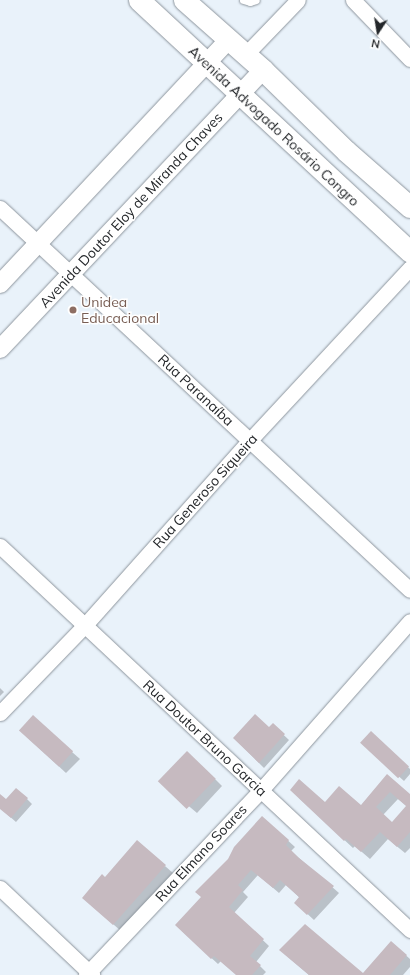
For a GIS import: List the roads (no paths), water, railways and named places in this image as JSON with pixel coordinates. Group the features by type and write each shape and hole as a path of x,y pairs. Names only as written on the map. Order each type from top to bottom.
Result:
{"main road":[{"name":"Avenida Advogado Rosário Congro","path":"139,0 410,252"},
{"path":"184,0 262,70 346,151 410,207"},
{"path":"324,171 346,151"}],"street":[{"path":"245,55 298,0"},
{"path":"353,0 410,59"},
{"path":"0,284 37,242 228,40"},
{"name":"Avenida Doutor Eloy de Miranda Chaves","path":"0,349 72,275 262,70"},
{"name":"Rua Paranaíba","path":"0,208 410,590"},
{"name":"Rua Generoso Siqueira","path":"0,713 85,625 250,440 410,268"},
{"name":"Rua Doutor Bruno Garcia","path":"0,546 410,930"},
{"name":"Rua Elmano Soares","path":"89,974 261,790 410,621"},
{"path":"0,888 89,974"}],"lane":[{"path":"243,0 250,2 256,0"}],"place":[{"name":"Unidea Educacional","path":"73,310"}]}
